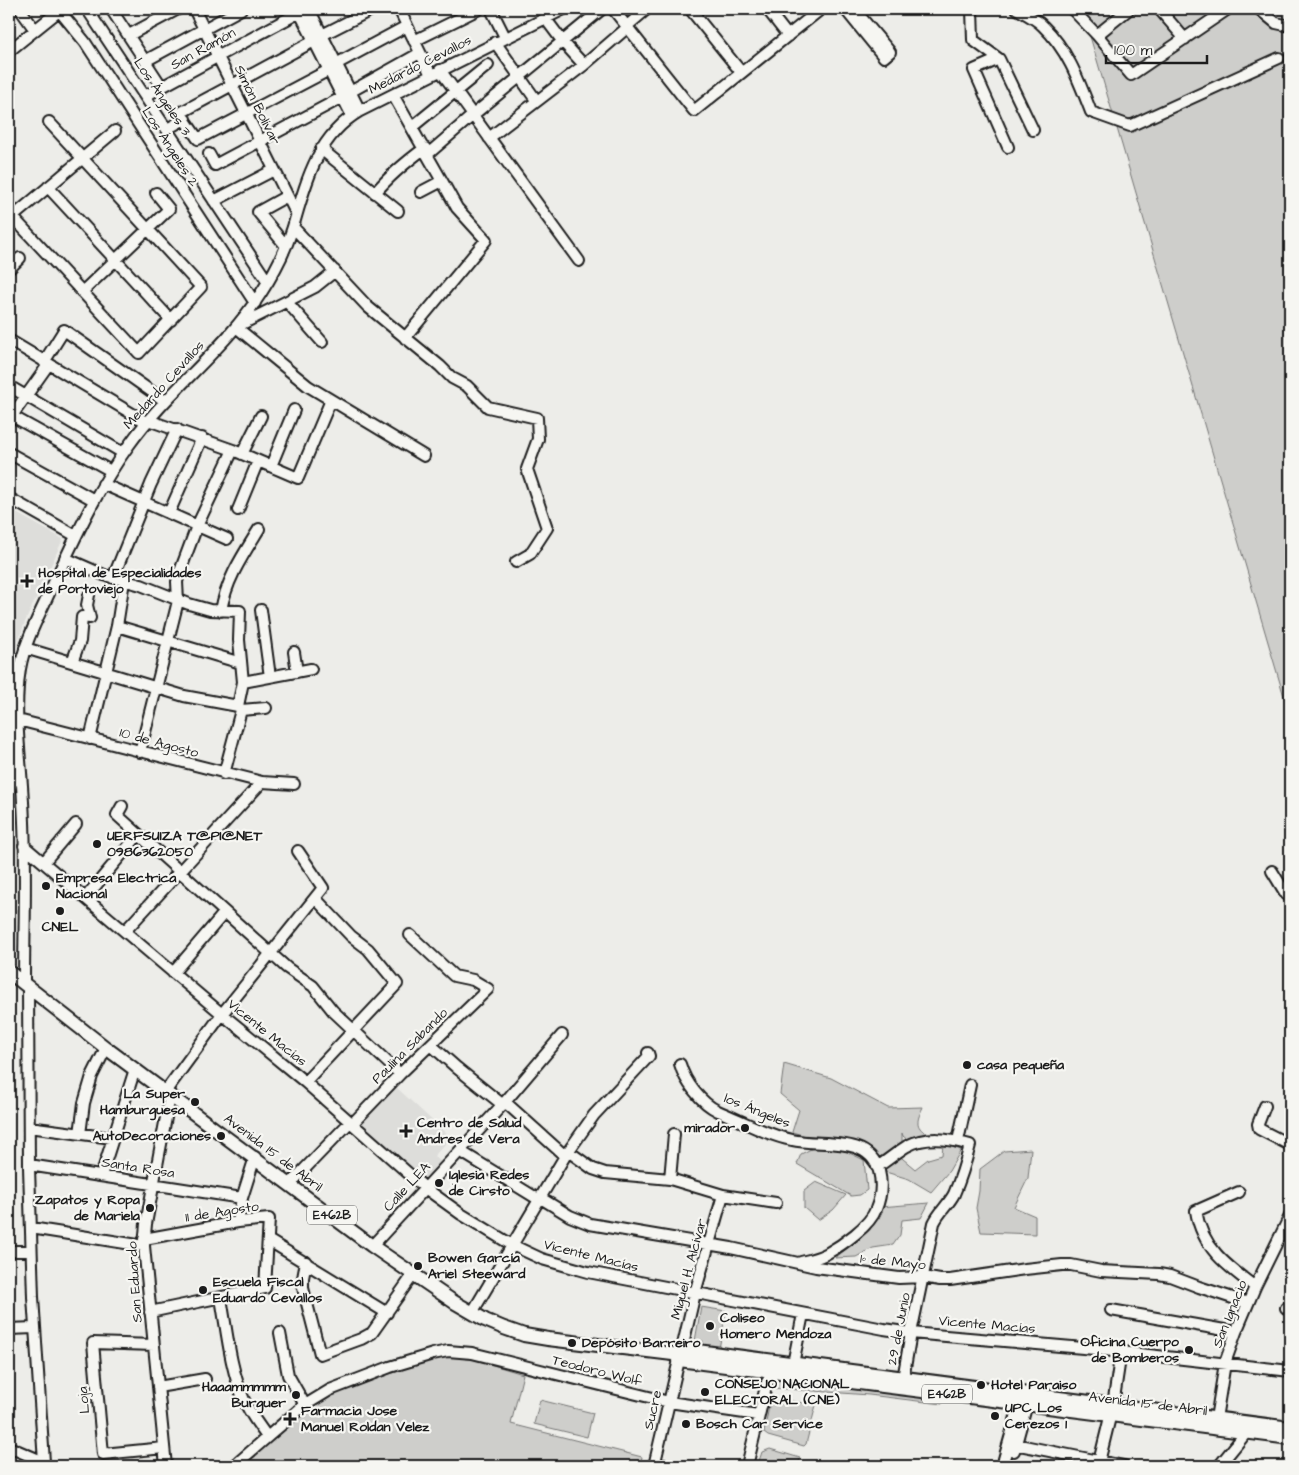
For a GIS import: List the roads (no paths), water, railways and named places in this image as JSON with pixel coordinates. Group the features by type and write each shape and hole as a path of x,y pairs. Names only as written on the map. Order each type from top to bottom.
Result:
{"main road":[{"name":"Avenida 15 de Abril","path":"9,972 106,1048 255,1157 372,1246 413,1275 485,1320 524,1334 681,1355 754,1369 1024,1403 1112,1410"},
{"name":"Avenida 15 de Abril","path":"681,1355 740,1356 1250,1428 1290,1438"},
{"name":"Avenida 15 de Abril","path":"1250,1428 1290,1428"}],"street":[{"path":"20,9 35,30"},
{"name":"Los Ángeles 3","path":"87,9 268,282"},
{"path":"112,9 162,87"},
{"path":"128,35 178,9"},
{"name":"Simón Bolívar","path":"194,9 296,213"},
{"path":"145,61 241,9"},
{"path":"167,129 182,116 232,85 373,9"},
{"path":"414,40 479,9"},
{"path":"491,9 500,40 519,76 536,100"},
{"name":"Medardo Cevallos","path":"45,1464 34,1328 31,1251 23,797 18,722 19,677 25,648 65,558 111,471 147,421 236,327 255,303 268,282 286,246 308,174 321,149 333,132 356,114 393,94 564,9"},
{"path":"375,193 403,164 426,151 602,9"},
{"path":"613,9 694,111 821,9"},
{"path":"489,138 584,65 648,9"},
{"path":"690,9 741,72"},
{"path":"767,9 788,36"},
{"path":"845,9 884,57 890,52 854,9"},
{"path":"972,9 973,40 999,58 1032,130"},
{"path":"1017,9 1042,25 1059,43 1072,65 1091,112 1130,126 1279,58"},
{"path":"1072,9 1097,34 1131,76 1227,9"},
{"path":"1159,9 1185,39"},
{"path":"1259,9 1276,23 1290,26"},
{"path":"10,47 35,30 56,10"},
{"name":"Los Ángeles 2","path":"56,10 85,42 255,303"},
{"path":"302,10 356,114"},
{"name":"San Ramón","path":"145,96 302,10"},
{"path":"402,10 407,26 420,53 473,114 579,261"},
{"path":"1097,34 1126,10"},
{"path":"545,18 584,65"},
{"path":"182,116 198,139 407,26"},
{"path":"209,154 215,165 420,53"},
{"path":"999,58 974,70 1008,147"},
{"path":"412,127 488,65"},
{"path":"393,94 457,208 486,240 405,338"},
{"path":"9,213 139,354 201,287 50,122"},
{"path":"9,220 115,131"},
{"path":"321,149 398,211"},
{"path":"214,201 274,170"},
{"path":"421,192 442,181"},
{"path":"48,187 170,320"},
{"path":"82,292 168,209 156,193"},
{"path":"286,246 258,212 287,196"},
{"path":"293,227 368,307 452,378 467,386 488,407 537,418 538,439 527,469 547,528 530,554 516,562"},
{"path":"9,269 20,258"},
{"path":"335,271 315,287 236,327 308,386 424,456"},
{"path":"287,302 322,342"},
{"path":"111,471 10,418 26,397 64,330 165,401"},
{"path":"9,340 46,364 147,421 202,438 298,478 331,400"},
{"path":"9,386 123,453"},
{"path":"271,466 294,410"},
{"path":"140,752 178,601 177,582 197,526 237,452 261,416"},
{"path":"113,578 144,502 177,429"},
{"path":"169,514 202,438"},
{"path":"9,453 94,500"},
{"path":"238,510 258,461"},
{"path":"103,484 227,539"},
{"path":"9,498 76,536"},
{"path":"221,611 226,587 259,529"},
{"path":"65,558 113,578 156,591 178,601 221,611 240,611 239,640 243,682 224,774"},
{"path":"90,739 107,673 124,581"},
{"path":"72,662 80,641 82,618 90,618 87,605 89,595"},
{"path":"261,610 270,677"},
{"path":"117,626 241,663"},
{"path":"25,648 194,699 239,708 266,708"},
{"path":"294,652 297,672"},
{"path":"243,682 311,669"},
{"path":"18,722 15,768 9,792 17,791 23,797"},
{"name":"10 de Agosto","path":"18,722 224,774 262,782 294,784"},
{"path":"125,931 179,870 262,782"},
{"path":"122,806 117,815 287,968 313,986 352,1031 400,1074"},
{"path":"44,862 76,824"},
{"path":"86,897 138,835"},
{"name":"Vicente Macías","path":"24,846 305,1082 425,1188 461,1214 512,1245 542,1260 619,1279 911,1333 1061,1345 1290,1371"},
{"path":"298,852 323,888 316,898 352,936 368,949 397,984 305,1082"},
{"path":"1272,871 1286,894 1290,897"},
{"name":"San Eduardo","path":"166,1466 144,1243 168,1094 222,1014 316,898"},
{"path":"173,973 225,912"},
{"name":"Paulina Sabando","path":"290,1184 488,989 480,982 454,976 410,935"},
{"name":"Calle LEA","path":"372,1246 504,1103 562,1035"},
{"path":"430,1045 566,1153 593,1169 605,1173 670,1179 723,1195 776,1203"},
{"path":"80,1134 84,1102 92,1076 106,1048"},
{"path":"472,1313 566,1153 594,1114 649,1056 648,1053"},
{"name":"los Ángeles","path":"680,1064 693,1090 710,1107 782,1138 802,1142 835,1143 862,1150 878,1167"},
{"path":"101,1176 134,1069"},
{"path":"798,1263 815,1259 835,1248 872,1217 876,1210 880,1193 881,1184 878,1167 908,1146 920,1141 935,1139 958,1141 970,1085"},
{"path":"1265,1106 1258,1124 1259,1129 1290,1145"},
{"path":"29,1127 112,1138"},
{"path":"670,1179 674,1134"},
{"name":"29 de Junio","path":"904,1379 911,1333 934,1223 954,1194 967,1159 970,1145 958,1141"},
{"name":"1º de Mayo","path":"460,1151 570,1216 590,1224 745,1251 798,1263 899,1278 923,1277 950,1280 1025,1269 1071,1265 1102,1271 1170,1276 1248,1303"},
{"path":"238,1222 242,1198 255,1157"},
{"name":"Santa Rosa","path":"30,1165 242,1198"},
{"path":"1239,1192 1196,1211 1201,1232 1210,1248 1224,1263 1255,1287"},
{"name":"Miguel H. Alcívar","path":"681,1355 695,1293 723,1195"},
{"name":"San Ignacio","path":"1216,1423 1225,1363 1236,1332 1255,1287 1290,1216"},
{"name":"11 de Agosto","path":"31,1228 94,1239 144,1243 238,1222 269,1219 268,1240"},
{"path":"150,1312 265,1288 268,1240 387,1313"},
{"path":"9,1252 31,1251"},
{"path":"306,1262 303,1288 320,1354 367,1336 376,1329 413,1275"},
{"path":"221,1298 230,1350 240,1390 250,1412 267,1437"},
{"path":"1111,1310 1236,1332"},
{"path":"747,1466 763,1392 767,1382 775,1372 793,1364 803,1314"},
{"path":"9,1329 34,1328"},
{"path":"234,1466 305,1405 288,1375 280,1333"},
{"name":"Loja","path":"154,1345 93,1343 103,1454 164,1448"},
{"name":"Teodoro Wolf","path":"305,1405 330,1390 397,1365 433,1354 460,1351 669,1402 758,1415"},
{"path":"1098,1464 1112,1410 1121,1352"},
{"name":"Sucre","path":"655,1464 681,1355"},
{"path":"740,1356 754,1369 760,1380 763,1392"},
{"path":"158,1387 205,1380"},
{"path":"1001,1466 1010,1446 1024,1403"},
{"path":"1219,1466 1250,1428"},
{"path":"9,1446 45,1464"},
{"path":"1010,1446 1098,1464 1124,1466"},
{"path":"1010,1446 1010,1466"},
{"path":"655,1464 670,1466"}],"place":[{"name":"Hospital de Especialidades de Portoviejo","path":"27,581"},
{"name":"UERFSUIZA T@PI@NET 0986362050","path":"97,844"},
{"name":"Empresa Electrica Nacional","path":"46,886"},
{"name":"CNEL","path":"60,911"},
{"name":"casa pequeña","path":"967,1065"},
{"name":"La Super Hamburguesa","path":"195,1102"},
{"name":"mirador","path":"745,1128"},
{"name":"Centro de Salud Andres de Vera","path":"406,1131"},
{"name":"AutoDecoraciones","path":"221,1136"},
{"name":"Iglesia Redes de Cirsto","path":"439,1183"},
{"name":"Zapatos y Ropa de Mariela","path":"150,1208"},
{"name":"Bowen García Ariel Steeward","path":"418,1266"},
{"name":"Escuela Fiscal Eduardo Cevallos","path":"203,1290"},
{"name":"Coliseo Homero Mendoza","path":"710,1326"},
{"name":"Depósito Barreiro","path":"572,1343"},
{"name":"Oficina Cuerpo de Bomberos","path":"1189,1350"},
{"name":"Hotel Paraiso","path":"981,1385"},
{"name":"CONSEJO NACIONAL ELECTORAL (CNE)","path":"705,1392"},
{"name":"Haaammmmm Burguer","path":"296,1395"},
{"name":"UPC Los Cerezos 1","path":"995,1416"},
{"name":"Farmacia Jose Manuel Roldan Velez","path":"290,1419"},
{"name":"Bosch Car Service","path":"686,1424"}]}
